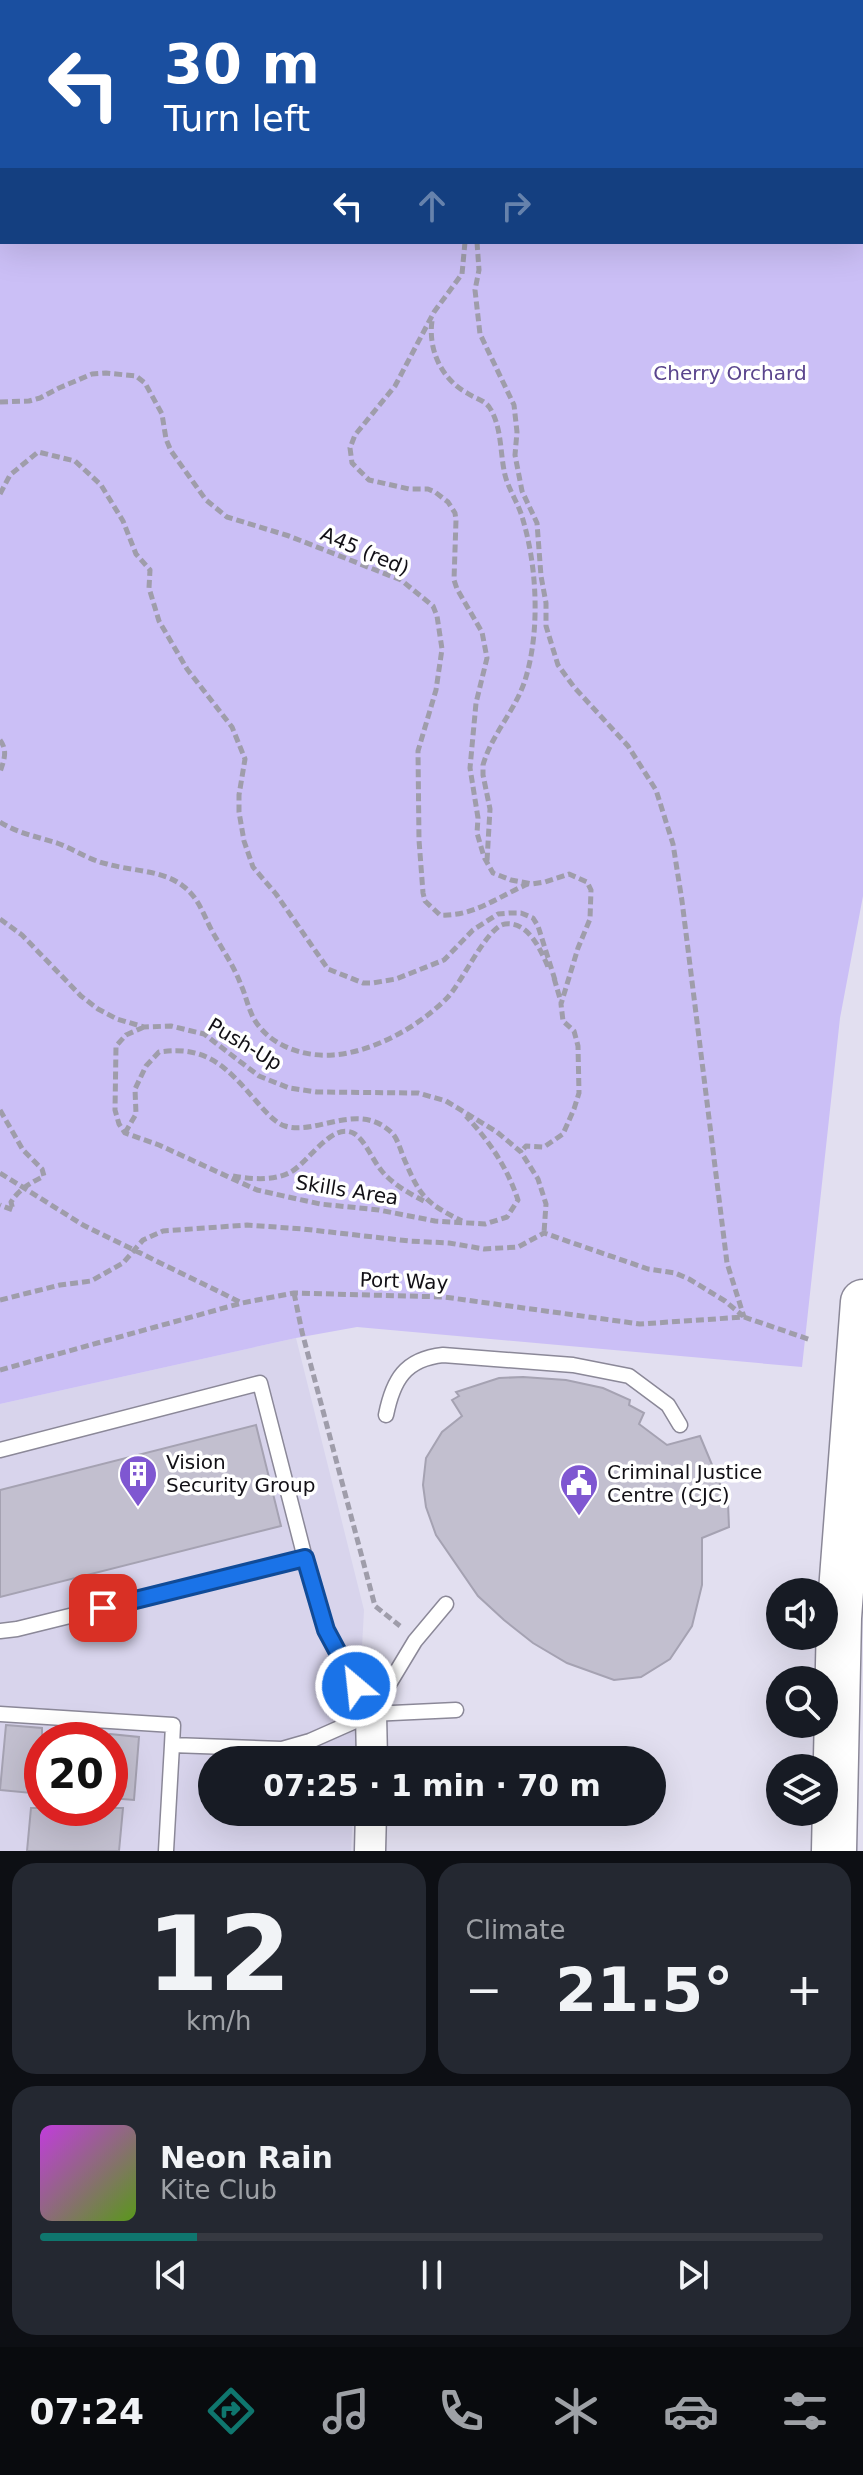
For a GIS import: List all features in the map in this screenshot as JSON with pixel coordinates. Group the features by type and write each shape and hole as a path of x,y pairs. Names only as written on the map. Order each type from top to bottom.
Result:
{"highway":[{"path":"834,1851 839,1618 863,1302"}],"street":[{"path":"371,1714 372,1746"},
{"path":"370,1851 371,1826"}],"lane":[{"path":"386,1415 397,1379 411,1365 426,1357 443,1355 573,1365 629,1376 668,1405 680,1425"},
{"path":"0,1450 260,1383 326,1630 371,1714"},
{"path":"0,1631 305,1558"},
{"path":"371,1714 415,1641 446,1604"},
{"path":"172,1745 282,1749 310,1741 371,1714 456,1710"},
{"path":"0,1714 173,1725 166,1851"}],"path":[{"path":"465,244 462,274 434,312 395,386 355,435 350,448 352,463 369,480 435,492 448,502 455,513 454,580 482,632 487,658 476,703 470,768 478,818 477,833 487,865 498,875 519,883 545,882 569,874 587,882 591,890 590,919 561,1004"},
{"path":"477,244 479,270 475,290 480,334 514,405 517,432 515,455 522,491 537,523 546,626 555,657 574,687 628,746 656,790 673,844 727,1263 744,1317"},
{"path":"434,312 430,332 435,357 454,383 486,402 497,421 505,476 524,522 534,586 536,615 526,678 483,765 490,809 487,865"},
{"name":"A45 (red)","path":"0,402 40,398 92,374 136,376 145,383 162,414 171,451 206,500 227,517 289,536 401,580 433,606 442,649 436,690 417,757 419,861 425,901 440,915 456,914 473,911 530,884"},
{"path":"0,494 10,475 38,452 75,461 101,485 123,521 136,554 150,570 149,588 159,621 187,669 215,703 237,737 245,759 239,812 253,867 276,894 328,969 363,983 396,979 444,960 473,930 498,914 521,913 533,918 555,980 563,1021 574,1031 578,1046 579,1093 563,1134 544,1147 526,1146 521,1152 538,1179 546,1204 544,1233"},
{"path":"0,740 5,749 0,772"},
{"path":"0,822 59,844 91,860 168,878 181,884 204,910 256,1021 272,1038 297,1051 324,1055 349,1052 382,1041 425,1017 448,997 482,945 497,927 504,924 518,926 530,934 555,980"},
{"name":"Push-Up","path":"0,919 22,935 81,996 117,1019 144,1027 171,1026 204,1034 259,1076 289,1088 317,1092 418,1093 446,1101 497,1132 521,1152"},
{"path":"125,1133 115,1110 116,1046 126,1035 144,1027"},
{"name":"Skills Area","path":"429,1203 412,1177 394,1135 376,1122 336,1120 301,1127 284,1126 265,1112 212,1058 193,1050 159,1052 146,1066 135,1089 136,1114 125,1133 159,1145 257,1190 320,1204 379,1210 435,1221 485,1224 507,1217 518,1200 510,1177 498,1153 460,1110"},
{"path":"0,1110 23,1150 42,1169 44,1176 23,1188 11,1202 13,1210 0,1205"},
{"name":"Skills Area","path":"228,1175 263,1179 290,1173 328,1137 346,1132 355,1134 390,1179 412,1195 465,1223"},
{"path":"0,1173 83,1225 242,1303"},
{"path":"0,1300 60,1285 91,1281 123,1263 143,1240 163,1231 247,1225 449,1243 484,1249 518,1247 544,1233 648,1269 689,1279 744,1317"},
{"path":"294,1293 375,1606 410,1632 415,1641"},
{"name":"Port Way","path":"0,1370 242,1303 294,1293 444,1297 640,1324 744,1317 811,1340"}],"shaded area":[{"path":"296,1338 364,1610 357,1746 198,1746 198,1826 352,1826 351,1851 0,1851 0,1404"}],"green space":[{"name":"Cherry Orchard","path":"0,244 863,244 863,896 840,1018 802,1367 357,1327 0,1404"}],"building":[{"name":"Criminal Justice Centre (CJC)","path":"499,1378 566,1380 603,1388 630,1400 629,1405 644,1413 639,1424 667,1445 700,1436 728,1503 729,1527 702,1538 702,1585 692,1626 670,1659 641,1677 614,1680 567,1663 533,1643 478,1596 436,1535 426,1507 423,1485 426,1458 442,1432 462,1416 452,1400 459,1396 456,1392"},
{"name":"Vision Security Group","path":"256,1425 281,1526 0,1597 0,1490"},
{"path":"6,1725 24,1726 24,1792 0,1790"},
{"path":"128,1736 139,1737 134,1800 128,1800"},
{"path":"29,1826 121,1826 119,1851 27,1851"}],"place":[{"name":"Vision Security Group","path":"138,1508"},
{"name":"Criminal Justice Centre (CJC)","path":"579,1517"}],"route":[{"path":"103,1608 305,1558 326,1630 356,1686"}]}
